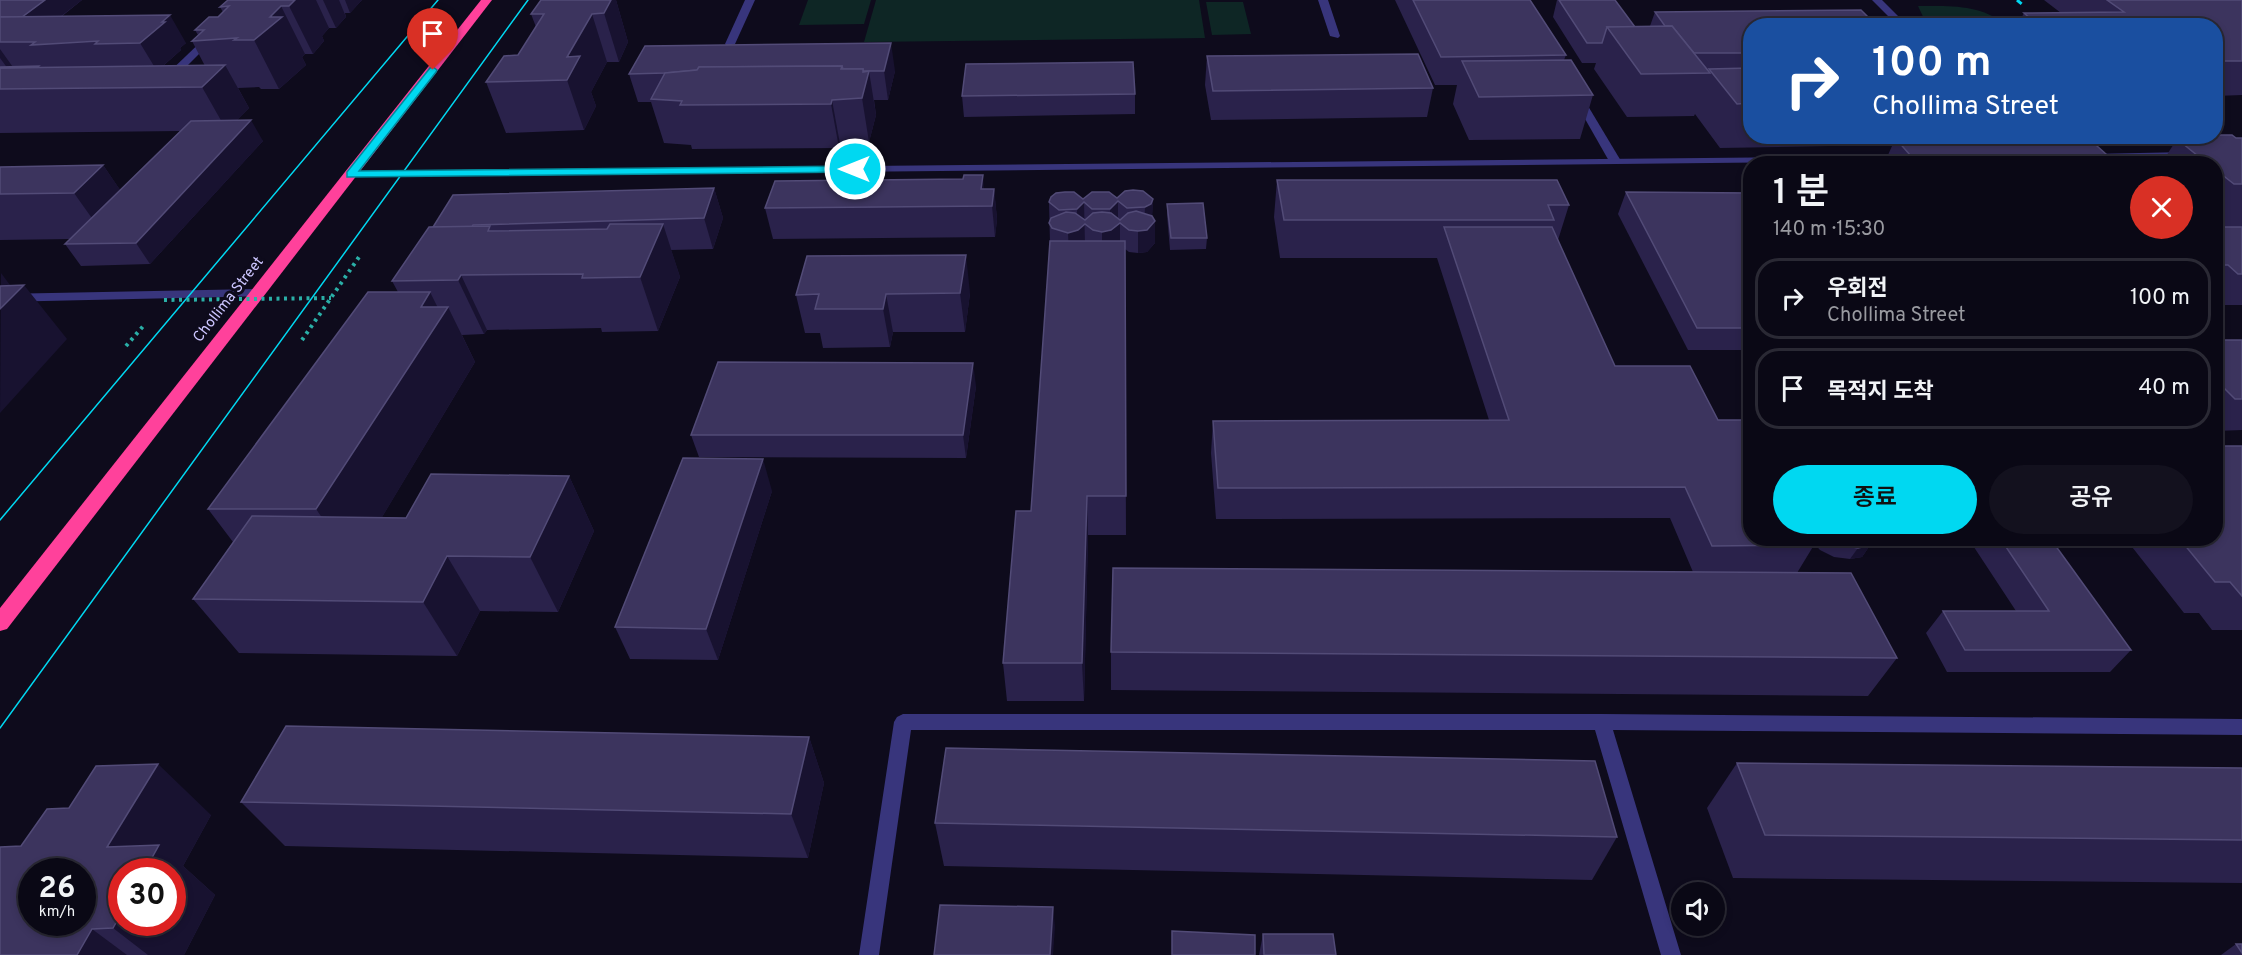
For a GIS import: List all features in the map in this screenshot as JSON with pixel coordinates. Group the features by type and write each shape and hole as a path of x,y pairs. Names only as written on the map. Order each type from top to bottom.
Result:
{"highway":[{"name":"Chollima Street","path":"0,623 487,0"}],"street":[{"path":"730,44 750,0"},
{"path":"1323,0 1335,36"},
{"path":"1877,0 1896,18"},
{"path":"162,84 218,31"},
{"path":"1574,90 1615,161"},
{"path":"2138,156 2196,155"},
{"path":"351,174 1743,160"},
{"path":"0,298 258,293"},
{"path":"869,955 903,722 1602,722 2242,727"},
{"path":"1602,722 1671,955"}],"path":[{"path":"302,340 359,257"},
{"path":"164,300 331,298"}],"green space":[{"path":"808,0 871,0 864,24 799,25"},
{"path":"876,0 1199,0 1205,38 864,42"},
{"path":"1206,2 1243,2 1251,34 1212,35"},
{"path":"1918,6 1953,6 1976,10 1996,18 1924,18"}],"building":[{"path":"0,0 45,0 22,17 0,17"},
{"path":"228,0 295,0 289,6 281,6 270,17 282,17 254,40 234,40 237,38 192,41 204,30 195,30 209,17 218,17 229,6 220,7"},
{"path":"541,0 611,0 604,13 592,14 567,57 580,56 567,80 486,82 504,56 518,55 544,14 531,14"},
{"path":"1413,0 1530,0 1566,55 1441,57"},
{"path":"1559,0 1615,0 1635,27 1607,27 1602,43 1587,43"},
{"path":"2107,0 2242,0 2242,61 2223,61 2223,18 2030,18 2024,13 2124,12"},
{"path":"1861,10 1869,18 1743,18 1743,53 1694,53 1672,26 1665,26 1655,12"},
{"path":"170,15 140,43 95,44 98,41 31,45 35,42 0,42 0,17"},
{"path":"1672,26 1710,73 1641,74 1607,27"},
{"path":"891,43 884,71 843,69 842,66 699,67 697,70 629,74 645,46"},
{"path":"1418,54 1433,88 1213,91 1207,56"},
{"path":"1571,60 1593,95 1479,97 1462,61"},
{"path":"1133,62 1135,94 962,96 966,64"},
{"path":"225,65 202,87 0,89 0,68"},
{"path":"842,66 841,69 869,71 862,98 832,100 831,104 680,105 682,101 651,99 665,73 697,70 699,67"},
{"path":"0,67 38,67 0,68"},
{"path":"1743,68 1743,104 1737,104 1709,69"},
{"path":"251,120 136,243 65,244 191,121"},
{"path":"2223,135 2242,138 2242,184 2234,184 2223,175 2223,156 2198,156 2183,144 2223,144"},
{"path":"1900,144 2095,144 2108,156 1911,156"},
{"path":"103,165 74,193 0,194 0,167"},
{"path":"964,175 983,175 981,189 994,189 992,206 765,208 775,181 963,179"},
{"path":"1277,180 1557,180 1569,205 1548,205 1554,220 1284,220"},
{"path":"714,188 704,218 433,227 453,195"},
{"path":"1125,191 1143,191 1153,199 1151,204 1145,207 1127,208 1118,201 1110,209 1092,209 1084,202 1077,209 1059,210 1049,202 1056,193 1074,192 1083,199 1092,192 1109,192 1117,198"},
{"path":"1626,192 1743,193 1743,328 1697,328"},
{"path":"1203,203 1207,238 1171,238 1167,204"},
{"path":"1136,211 1152,216 1155,221 1147,230 1129,230 1120,223 1111,230 1102,232 1093,230 1085,224 1078,230 1068,233 1052,228 1049,223 1051,218 1066,212 1075,213 1085,220 1093,213 1111,213 1120,220 1128,213"},
{"path":"610,224 663,224 640,277 582,278 583,274 461,275 458,280 392,281 429,227 490,226 488,231 607,229"},
{"path":"1444,227 1552,227 1615,366 1690,366 1718,420 1743,420 1743,546 1712,546 1685,487 1218,488 1213,421 1509,420"},
{"path":"2223,227 2242,227 2242,274 2238,274 2228,265 2223,265"},
{"path":"1050,241 1125,241 1126,496 1087,496 1082,663 1003,663 1016,511 1031,511"},
{"path":"966,255 960,293 886,294 883,309 815,309 819,294 796,295 807,256"},
{"path":"24,285 0,309 0,286"},
{"path":"368,292 430,292 421,307 448,307 316,509 208,509"},
{"path":"2223,340 2242,340 2242,399 2235,399 2223,387"},
{"path":"718,362 973,363 963,435 691,435"},
{"path":"2223,446 2242,446 2242,596 2230,582 2215,582 2186,546 2223,546"},
{"path":"683,458 763,459 706,629 615,627"},
{"path":"431,474 569,476 530,557 447,556 423,602 193,599 252,516 406,518"},
{"path":"2005,546 2056,546 2131,650 1965,650 1943,611 2049,611"},
{"path":"1113,568 1851,573 1897,658 1111,652"},
{"path":"286,726 809,737 791,814 241,802"},
{"path":"946,748 1595,761 1617,837 935,823"},
{"path":"1737,763 2242,768 2242,840 1765,835"},
{"path":"158,764 107,847 159,845 152,858 108,858 108,928 96,929 96,858 18,858 18,936 88,936 77,955 0,955 0,847 21,846 47,809 69,808 96,766"},
{"path":"940,905 1053,907 1050,955 934,955"},
{"path":"1172,931 1255,935 1255,955 1172,955"},
{"path":"1263,934 1333,934 1336,955 1264,955"},
{"path":"2236,944 2242,944 2242,953"}],"tram line":[{"path":"0,520 438,0"},
{"path":"0,728 528,0"}],"railway":[{"path":"2017,0 2023,5"}],"route":[{"path":"433,70 351,174 855,169"}]}
